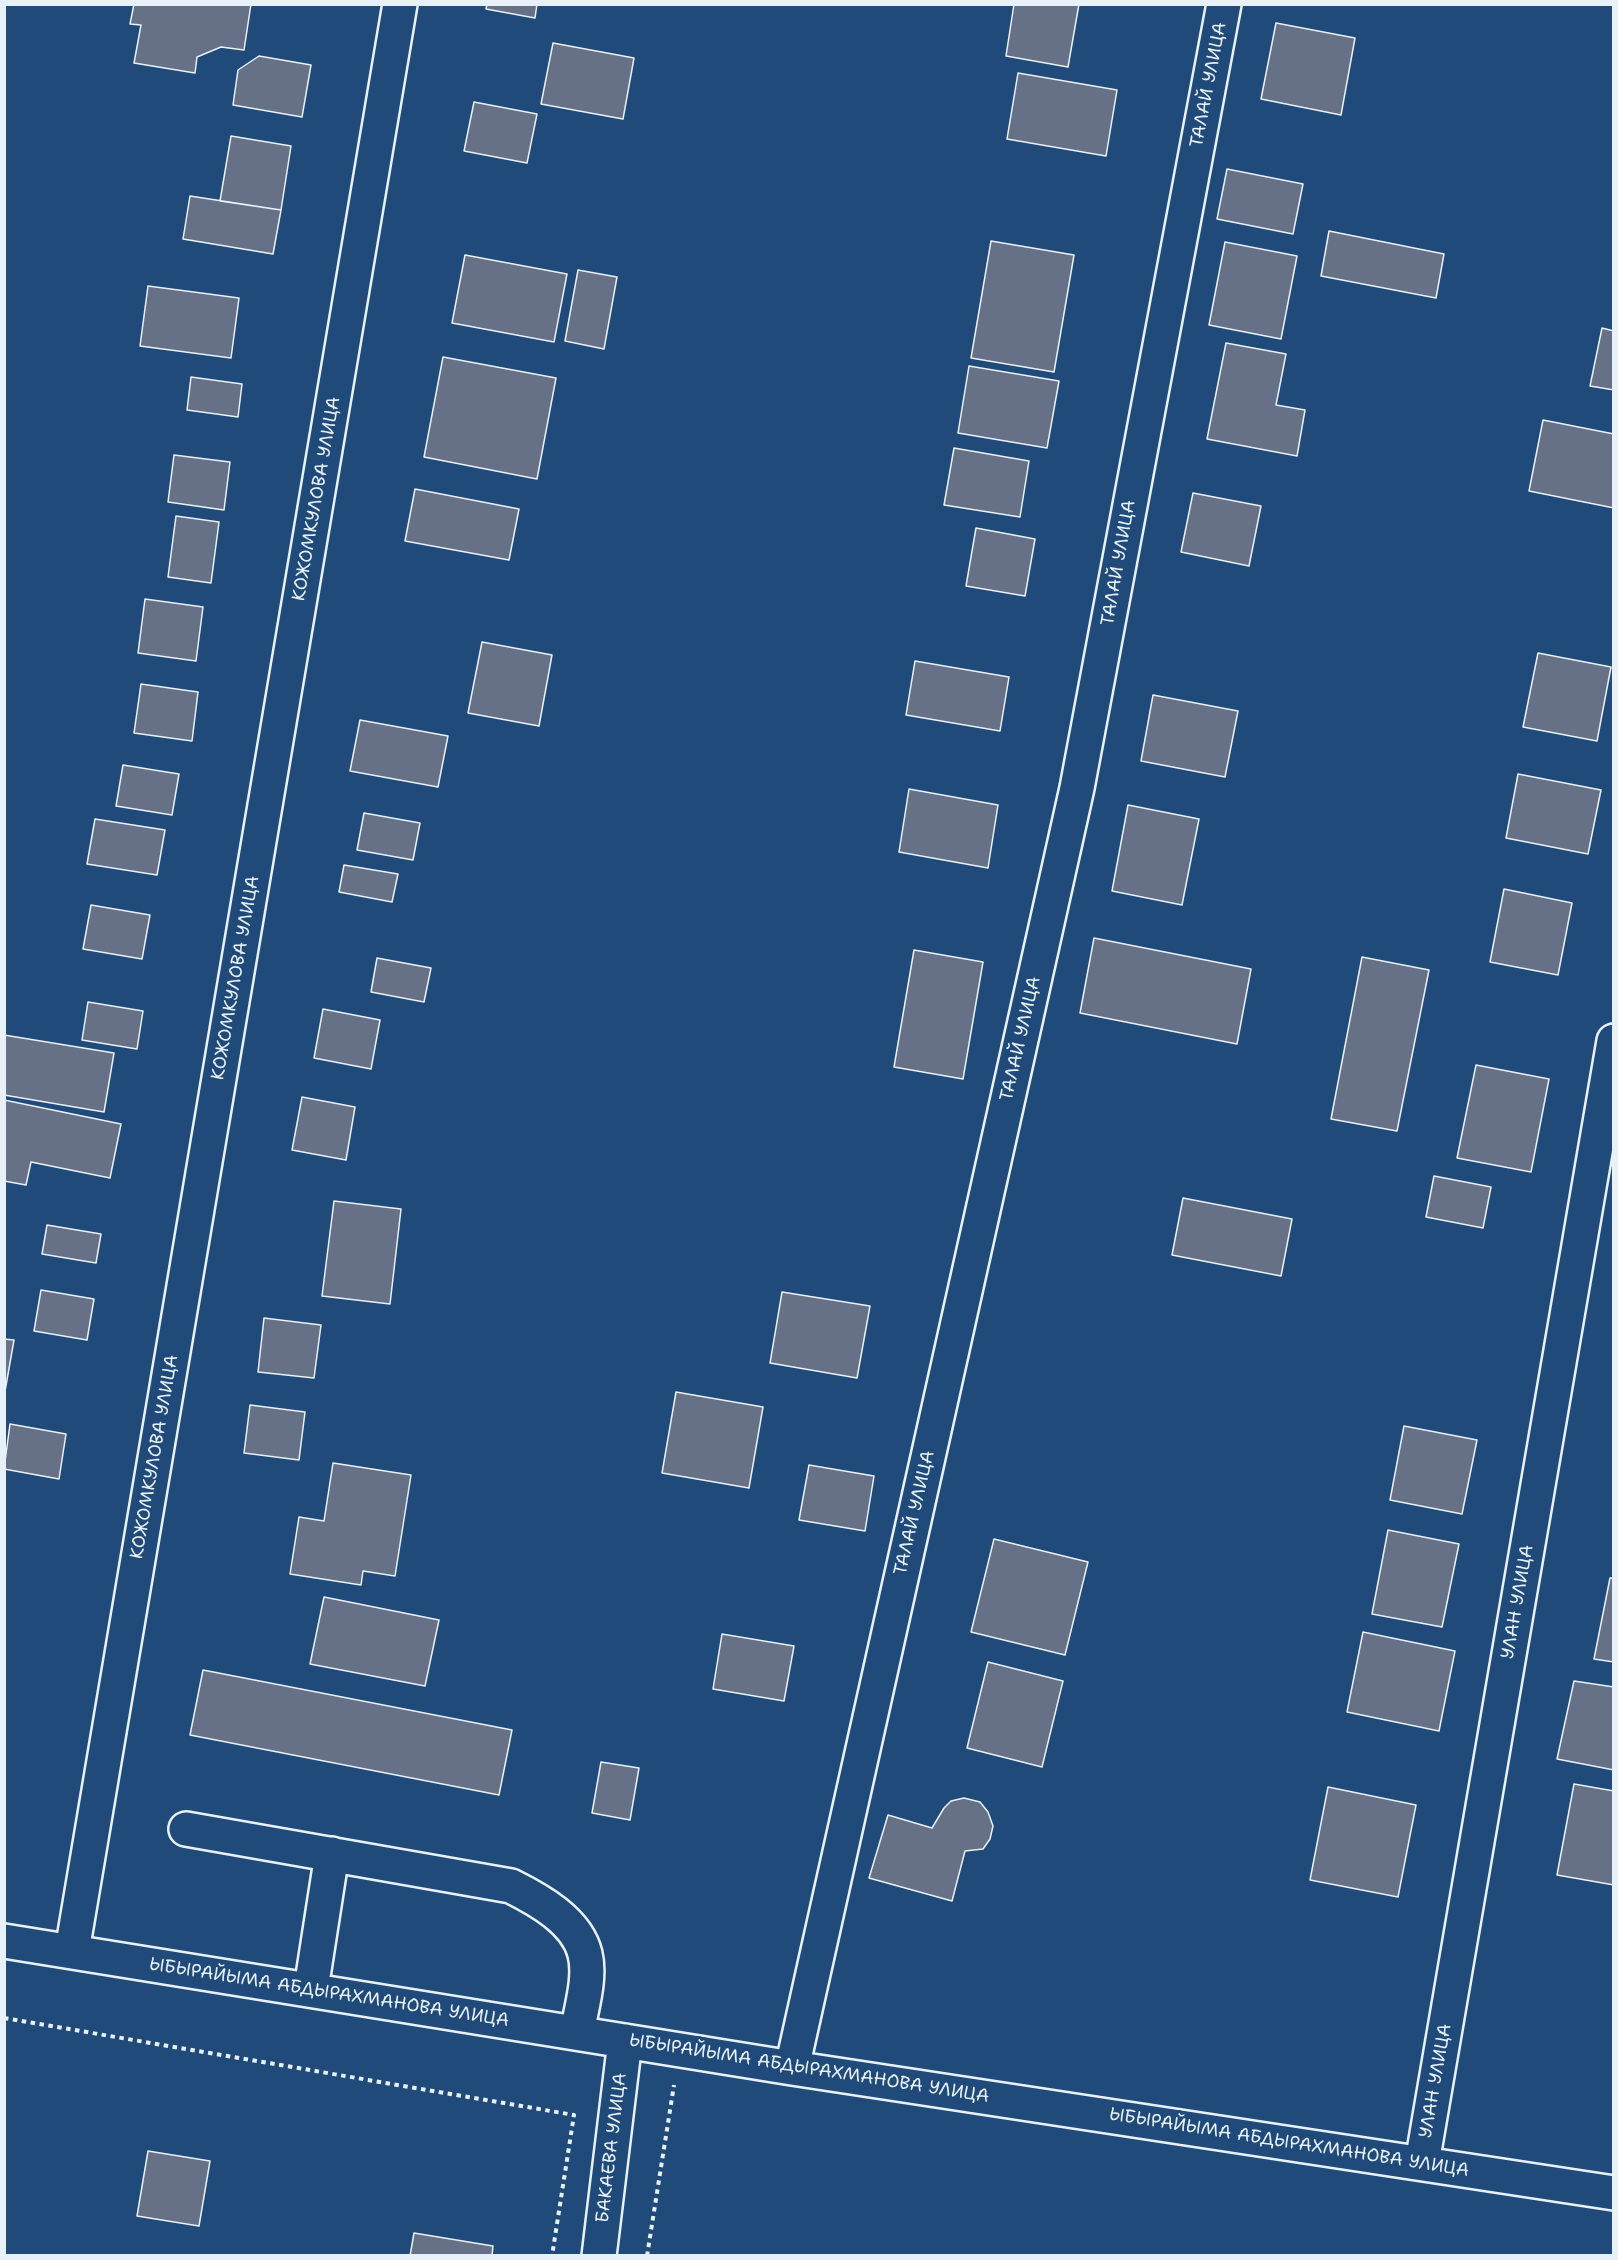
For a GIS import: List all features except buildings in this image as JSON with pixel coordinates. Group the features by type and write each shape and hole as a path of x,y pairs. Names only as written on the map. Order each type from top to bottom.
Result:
{"street":[{"name":"КОЖОМКУЛОВА УЛИЦА","path":"72,1951 400,4"},
{"name":"ТАЛАЙ УЛИЦА","path":"792,2068 1077,788 1224,4"},
{"name":"УЛАН УЛИЦА","path":"1422,2163 1614,1041"},
{"path":"186,1829 511,1886 545,1904 570,1928 585,1953 586,1981 577,2033"},
{"path":"311,1989 332,1854"},
{"name":"ЫБЫРАЙЫМА АБДЫРАХМАНОВА УЛИЦА","path":"4,1941 792,2068 1614,2193"},
{"name":"БАКАЕВА УЛИЦА","path":"599,2256 625,2041"}],"path":[{"path":"4,2018 574,2115 552,2256"},
{"path":"647,2256 674,2085 668,2084"}]}
